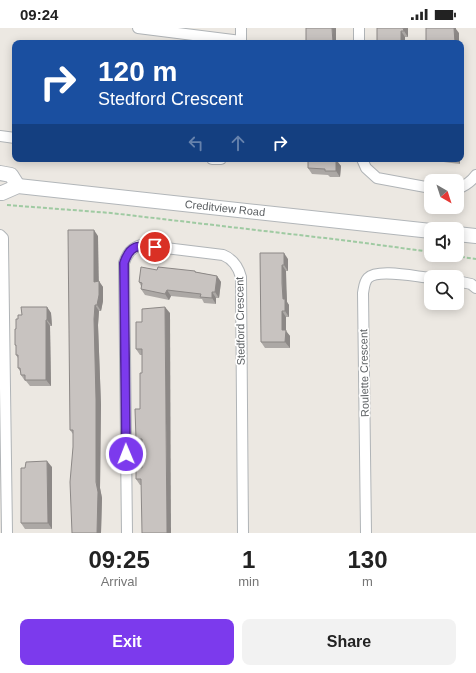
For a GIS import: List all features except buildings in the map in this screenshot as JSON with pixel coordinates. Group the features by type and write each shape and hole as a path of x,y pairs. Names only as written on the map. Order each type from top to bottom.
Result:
{"main road":[{"path":"0,173 10,175 18,186"},
{"name":"Creditview Road","path":"3,199 2,193 18,186 424,230"},
{"path":"464,235 476,236"}],"street":[{"path":"138,28 226,40"},
{"path":"241,28 241,40"},
{"path":"359,28 359,40"},
{"path":"0,136 12,138"},
{"path":"363,162 366,168 377,178 424,187"},
{"path":"464,186 473,180 476,175"},
{"path":"0,235 3,238 4,244 2,336 3,460 7,533"},
{"name":"Stedford Crescent","path":"127,533 124,263 131,250 134,247 141,245 223,255 230,258 239,269 241,277 243,533"},
{"name":"Roulette Crescent","path":"366,533 364,282 374,274 384,273 424,277"},
{"path":"464,282 471,284 476,288"}],"path":[{"path":"3,199 424,251"},
{"path":"464,257 476,259"}],"route":[{"path":"126,454 124,263 126,256 134,247 141,245 155,247"}]}
